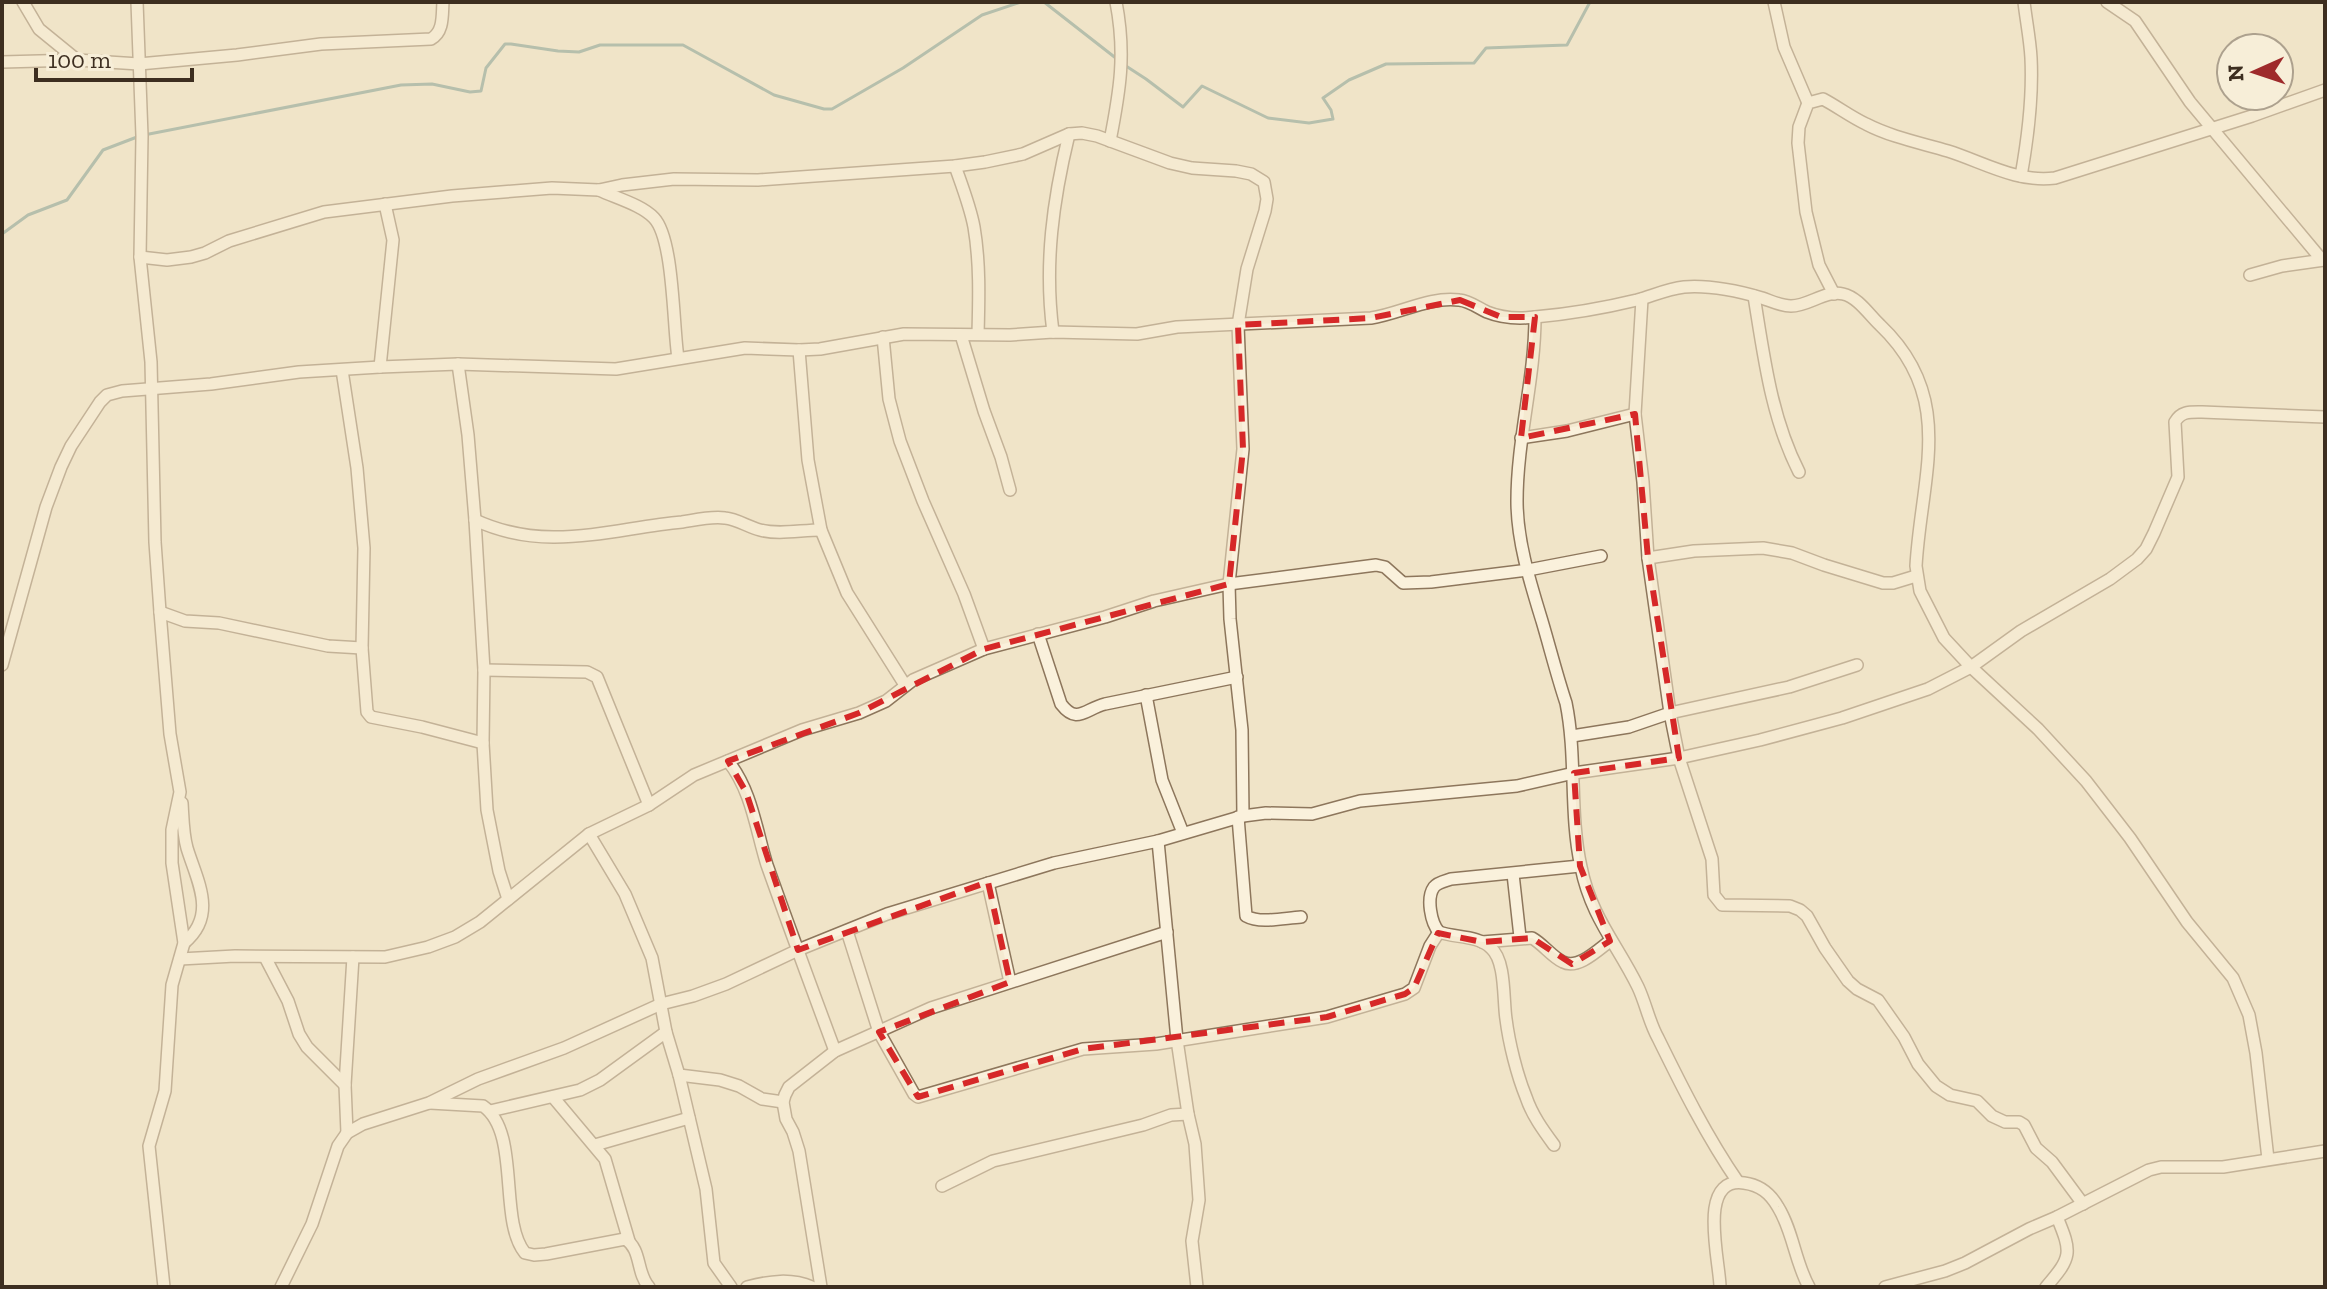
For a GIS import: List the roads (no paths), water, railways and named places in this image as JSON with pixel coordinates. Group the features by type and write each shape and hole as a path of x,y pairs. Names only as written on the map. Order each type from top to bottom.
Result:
{"street":[{"path":"23,2 39,29 77,60"},
{"path":"137,2 142,136 140,257 148,322 160,612 170,734 180,792 172,830 172,863 184,943 172,985 165,1091 149,1146 164,1287"},
{"path":"2,62 77,60 139,64 321,44 431,39 440,29 443,2"},
{"path":"1110,141 1120,98 1122,64 1116,2"},
{"path":"1774,2 1784,47 1808,103 1799,127 1798,143 1806,212 1819,265 1834,294"},
{"path":"2021,176 2028,139 2031,78 2024,2"},
{"path":"2107,2 2135,21 2190,102 2323,260"},
{"path":"1808,103 1823,99 1869,126 2031,180 2055,178 2325,90"},
{"path":"140,257 167,260 191,257 229,241 324,212 537,189 599,190 674,179 758,180 955,166 1023,154 1069,134 1082,133 1170,163 1251,174 1264,182 1267,199 1247,269 1238,325 1243,449 1229,584 1242,730 1241,816 1246,916 1251,919 1301,917"},
{"path":"1053,332 1050,240 1069,134"},
{"path":"955,166 977,248 978,334"},
{"path":"599,190 645,211 654,217 662,229 678,358"},
{"path":"380,367 393,240 385,204"},
{"path":"2250,275 2323,260"},
{"path":"2,665 46,507 71,446 107,395 151,387 380,367 458,364 616,369 745,348 799,350 921,334 1137,334 1177,327 1371,318 1445,300 1470,303 1501,317 1535,317 1602,308 1683,287 1728,290 1787,306 1805,305 1834,294 1845,295 1890,335 1910,363 1924,395 1929,417 1929,468 1917,543 1916,576 1926,605 1944,638 2038,729 2086,781 2130,838 2187,922 2233,978 2249,1015 2268,1159"},
{"path":"1754,296 1777,419 1799,472"},
{"path":"1642,299 1635,414 1648,558 1670,713 1679,758 1712,859 1714,895 1722,905 1790,906 1800,910 1807,916 1848,981 1878,1000 1904,1037 1918,1064 1936,1086 1950,1095 1977,1101 1992,1116 2005,1122 2024,1125 2036,1148 2052,1162 2083,1204"},
{"path":"1535,317 1521,438 1517,505 1520,539 1566,703 1572,736 1580,866 1597,916 1640,991 1657,1037 1713,1144 1738,1182"},
{"path":"961,335 1010,490"},
{"path":"883,337 889,399 900,441 984,649"},
{"path":"799,350 808,460 821,530 847,593 905,685"},
{"path":"458,364 475,520 484,670 483,743 487,810 508,899"},
{"path":"342,370 357,468 364,548 362,648 365,707 371,717 483,743"},
{"path":"281,1287 312,1224 338,1146 347,1133 363,1124 429,1103 478,1079 564,1048 661,1004 726,984 798,950 887,914 1054,863 1158,841 1241,816 1312,814 1360,801 1517,786 1574,773 1679,758 1842,718 1928,689 1971,667 2021,631 2124,570 2146,549 2178,477 2175,422 2179,415 2202,412 2325,417"},
{"path":"1521,438 1593,426 1635,414"},
{"path":"475,520 509,533 546,538 576,538 648,525 724,518 762,531 821,530"},
{"path":"1648,558 1694,551 1763,548 1792,553 1874,581 1893,583 1916,576"},
{"path":"180,959 385,957 428,947 470,929 589,834 649,805 694,775 802,730 859,713 886,701 905,685 984,649 1154,601 1229,584 1376,565 1385,567 1403,583 1431,582 1528,570 1601,556"},
{"path":"160,612 185,621 219,623 328,646 362,648"},
{"path":"1038,634 1061,704 1070,714 1081,715 1096,706 1237,677"},
{"path":"1572,736 1629,727 1670,713 1789,687 1857,665"},
{"path":"484,670 587,672 597,677 649,805"},
{"path":"1146,695 1162,780 1183,833"},
{"path":"728,761 746,792 768,866 835,1051"},
{"path":"182,803 186,847 201,883 202,901 198,930 184,943"},
{"path":"589,834 625,894 643,932 657,978 666,1032 706,1189 714,1263 731,1287"},
{"path":"1158,841 1177,1040 1195,1144 1199,1200 1192,1241 1197,1287"},
{"path":"1554,1145 1536,1121 1525,1097 1506,1020 1497,954 1482,942 1439,932 1432,922 1431,891 1436,884 1466,877 1580,866"},
{"path":"1513,874 1520,937"},
{"path":"988,883 1010,982"},
{"path":"847,931 879,1032 918,1097 1083,1049 1156,1044 1327,1017 1405,994 1414,988 1430,946 1439,932"},
{"path":"821,1287 799,1151 786,1119 783,1102 789,1087 835,1051 924,1010 1167,932"},
{"path":"1482,942 1532,938 1564,963 1572,964 1610,941"},
{"path":"265,957 307,1047 345,1085"},
{"path":"347,1133 345,1085 353,957"},
{"path":"490,1111 580,1090 600,1080 666,1032"},
{"path":"679,1075 720,1080 762,1099 783,1102"},
{"path":"553,1097 605,1159 629,1241 649,1287"},
{"path":"429,1103 483,1106 490,1111 501,1138 509,1174 511,1211 517,1239 525,1253 546,1254 614,1239 629,1241"},
{"path":"942,1186 993,1161 1143,1125 1171,1115 1188,1114"},
{"path":"595,1145 689,1118"},
{"path":"1885,1287 1965,1263 2130,1179 2161,1167 2223,1167 2325,1151"},
{"path":"1720,1287 1714,1210 1721,1193 1738,1182 1755,1185 1767,1192 1778,1208 1809,1287"},
{"path":"2046,1287 2068,1253 2057,1217"},
{"path":"747,1287 783,1281 800,1282 812,1287"}],"waterway":[{"path":"144,135 401,85 432,84 470,92 481,91 486,68 505,44 579,52 600,45 683,45 774,95 832,109 903,68 982,15 1021,2"},
{"path":"1044,2 1117,59"},
{"path":"1126,66 1183,107 1202,86 1268,118 1309,123 1333,119 1323,98 1349,80 1386,64 1474,63 1486,48 1567,45 1590,2"},
{"path":"2,234 28,215 67,200 103,150 137,137"}]}
